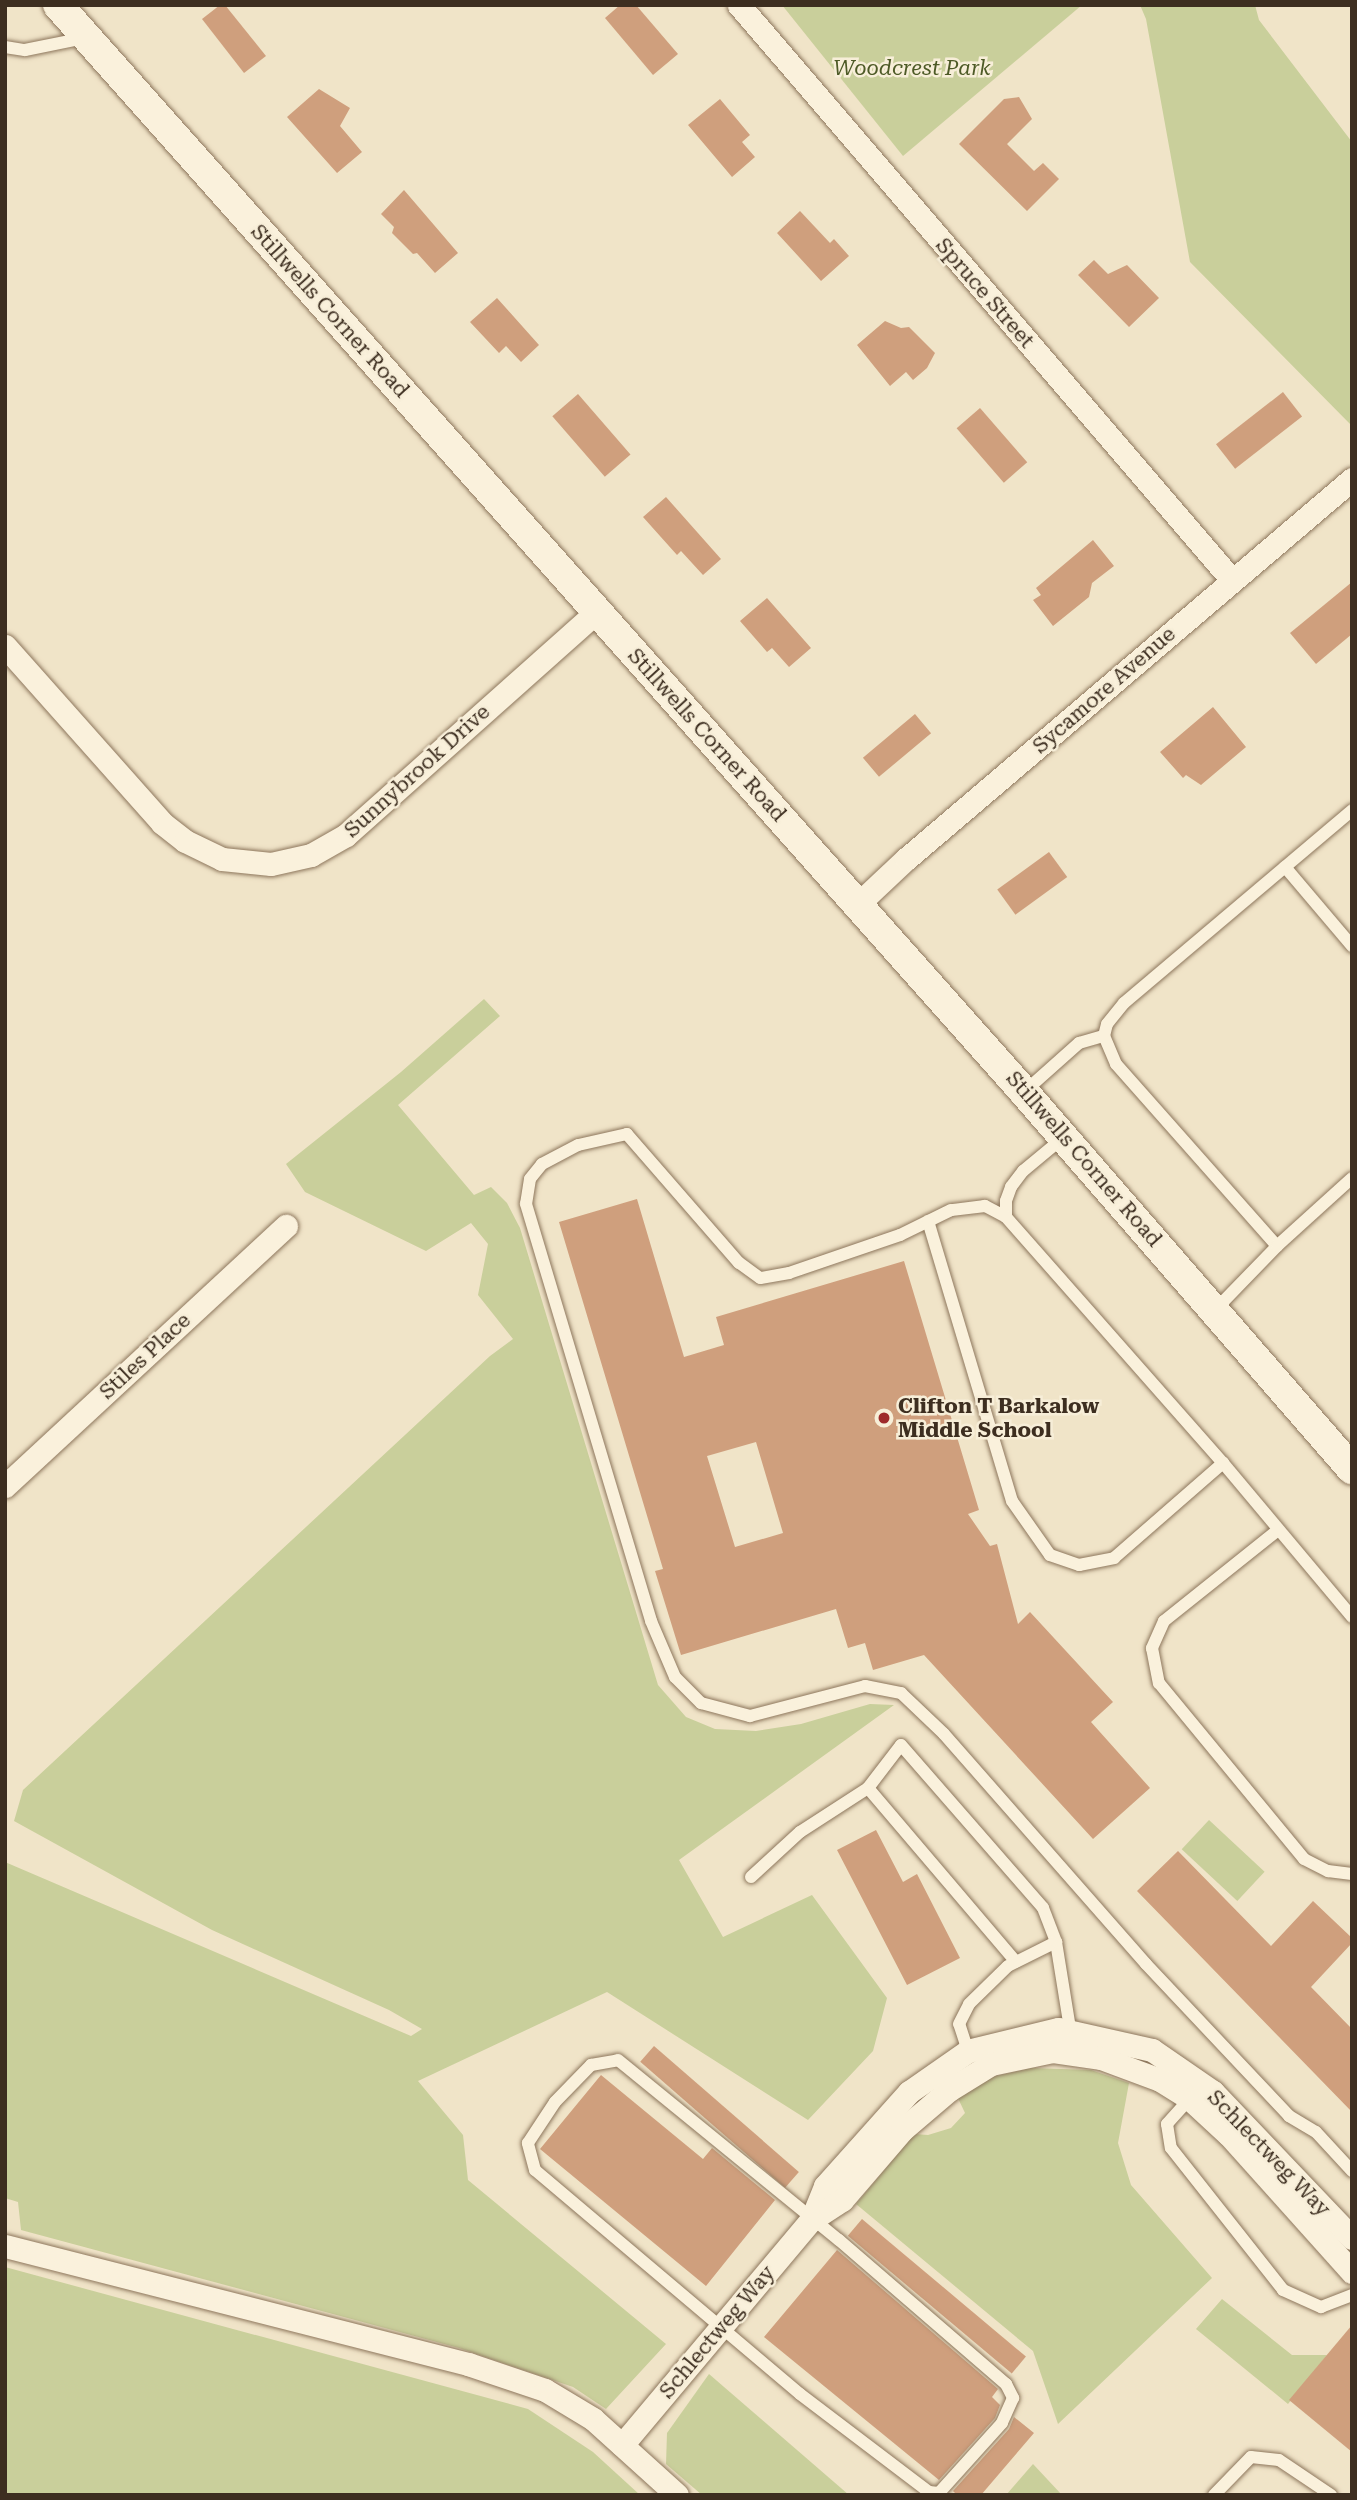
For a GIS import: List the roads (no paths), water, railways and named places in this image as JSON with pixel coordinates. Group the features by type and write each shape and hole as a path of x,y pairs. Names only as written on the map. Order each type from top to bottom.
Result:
{"street":[{"name":"Stillwells Corner Road","path":"58,5 1064,1137 1216,1309 1352,1469"},
{"name":"Spruce Street","path":"738,5 1232,580"},
{"name":"Sycamore Avenue","path":"858,904 1352,479"},
{"name":"Sunnybrook Drive","path":"5,646 163,822 185,841 222,859 271,864 311,855 346,835 597,611"},
{"name":"Stiles Place","path":"5,1486 286,1226"},
{"name":"Schlectweg Way","path":"622,2445 811,2220 825,2186 909,2092 968,2052 1058,2029 1070,2042"},
{"name":"Schlectweg Way","path":"811,2220 842,2200 902,2130 949,2090 991,2064 1053,2051 1070,2042 1152,2050 1196,2092 1229,2134 1352,2272"},
{"name":"Schlectweg Way","path":"1196,2092 1213,2092 1352,2238"},
{"path":"5,2246 468,2364 545,2390 593,2419 677,2495"}],"lane":[{"path":"5,47 25,50 87,38"},
{"path":"1277,1246 1116,1064 1104,1036 1107,1024 1124,1003 1352,810"},
{"path":"1285,867 1352,946"},
{"path":"1024,1092 1079,1043 1104,1036"},
{"path":"1352,1617 1223,1463 1006,1217 985,1206 970,1206 789,1273 760,1278 738,1263 627,1134 578,1145 542,1164 530,1179 526,1204 650,1621 675,1677 701,1703 750,1716 865,1686 901,1693 944,1734 1146,1964 1289,2116 1316,2132 1352,2171"},
{"path":"1006,1217 1006,1201 1011,1187 1023,1171 1064,1137"},
{"path":"1216,1309 1277,1246 1352,1178"},
{"path":"928,1221 1012,1501 1050,1555 1079,1565 1114,1558 1223,1463"},
{"path":"1278,1530 1164,1621 1152,1648 1159,1683 1304,1859 1328,1871 1352,1874"},
{"path":"751,1877 800,1832 868,1787 901,1745 1044,1908 1056,1942 1070,2042"},
{"path":"868,1787 932,1859 1016,1962"},
{"path":"968,2052 960,2024 969,2004 1008,1966 1056,1942"},
{"path":"618,2060 988,2368 1010,2391 1013,2398 1002,2423 950,2485 939,2493 929,2492 800,2393 722,2327 535,2170 528,2143 555,2102 591,2065 618,2060"},
{"path":"1196,2092 1167,2124 1171,2148 1283,2290 1321,2307 1352,2295"},
{"path":"1214,2495 1251,2457 1279,2460 1331,2495"}],"place":[{"name":"Clifton T Barkalow Middle School","path":"884,1418"}],"park label":[{"name":"Woodcrest Park","path":"912,68"}]}
